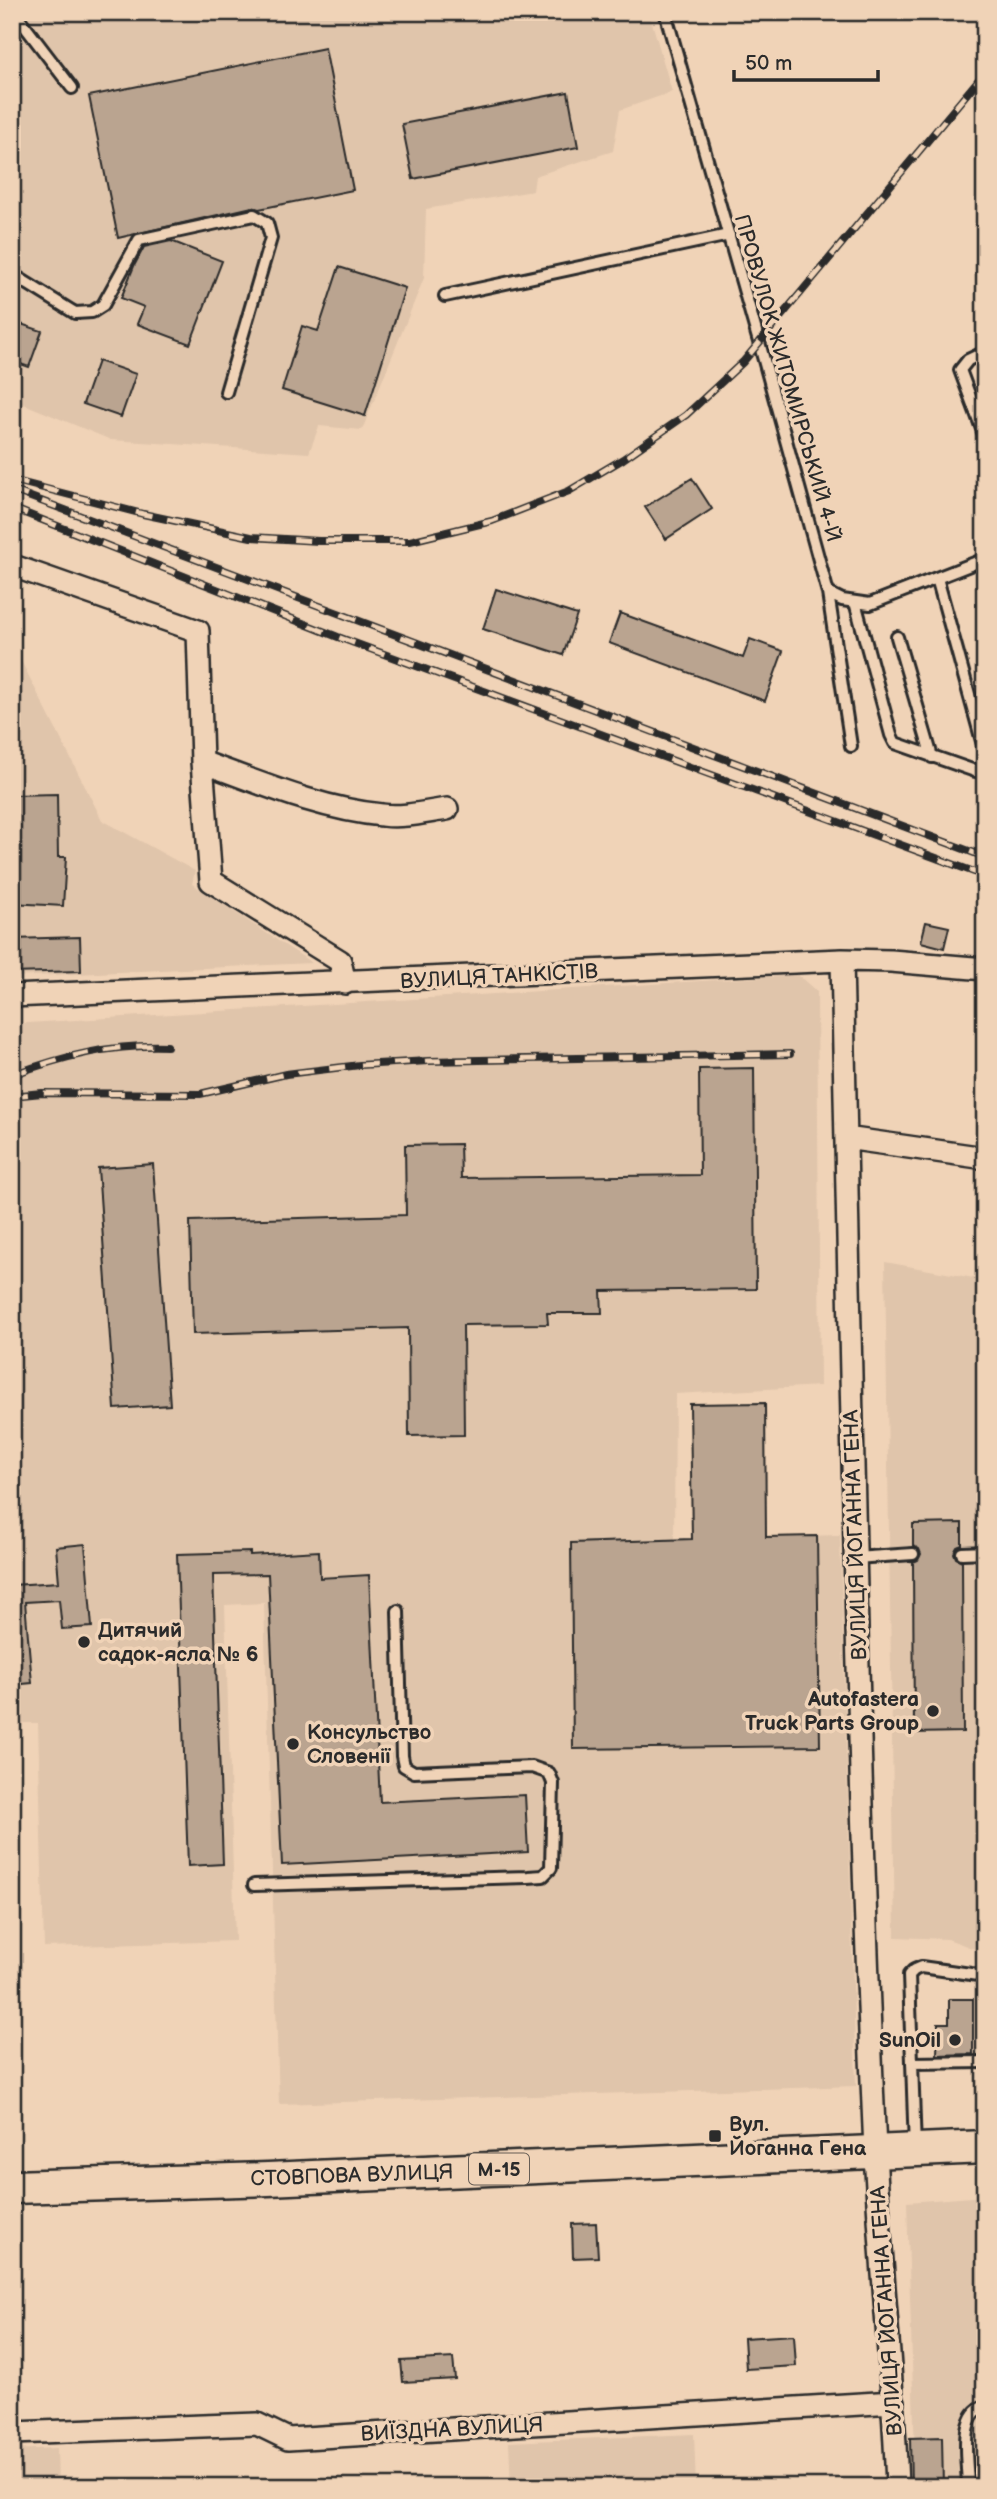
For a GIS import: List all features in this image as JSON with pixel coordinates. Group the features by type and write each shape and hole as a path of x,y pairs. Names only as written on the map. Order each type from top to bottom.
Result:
{"main road":[{"name":"СТОВПОВА ВУЛИЦЯ","path":"12,2187 268,2179 985,2147"}],"street":[{"path":"16,567 198,631 202,762 211,881 340,961 345,983"},
{"path":"202,762 297,795 384,816 447,809"},
{"name":"ВУЛИЦЯ ТАНКІСТІВ","path":"12,996 842,960 985,969"},
{"name":"ВУЛИЦЯ ЙОГАННА ГЕНА","path":"842,960 855,1558 875,2153 894,2402 897,2487"},
{"path":"846,1138 985,1158"},
{"name":"ВИЇЗДНА ВУЛИЦЯ","path":"12,2433 257,2424 288,2439 894,2402"}],"lane":[{"path":"14,12 72,88"},
{"name":"ПРОВУЛОК ЖИТОМИРСЬКИЙ 4-Й","path":"665,12 828,593 851,746"},
{"path":"12,274 75,313 92,312 103,305 139,240 254,215 267,223 271,238 226,392"},
{"path":"445,296 729,235"},
{"path":"985,352 968,360 960,369 985,437"},
{"path":"828,593 842,600 870,604 985,559"},
{"path":"937,578 985,752"},
{"path":"855,602 891,735 902,747 932,757 975,771 985,766"},
{"path":"897,637 932,757"},
{"path":"962,1553 985,1552"},
{"path":"855,1558 914,1554"},
{"path":"254,1885 528,1877 542,1876 551,1868 552,1783 549,1773 532,1767 414,1772 404,1766 398,1611"},
{"path":"915,2151 909,1975 921,1967 985,1976"},
{"path":"912,2063 985,2062"},
{"path":"968,2487 966,2423 972,2412 985,2406"}],"shaded area":[{"path":"12,12 507,12 510,20 540,12 649,12 672,92 620,110 613,151 535,176 533,191 426,209 424,278 362,430 319,426 309,453 111,440 12,399"},
{"path":"12,643 102,820 195,871 192,884 312,963 12,977"},
{"path":"798,975 817,992 820,1386 675,1394 674,1540 840,1535 856,2086 279,2104 264,1603 225,1605 235,1941 44,1947 38,1723 12,1723 12,1024"},
{"path":"885,1262 985,1280 985,1953 948,1939 895,1937"},
{"path":"985,2196 985,2487 916,2487 907,2202"},
{"path":"694,2434 696,2487 511,2487 509,2442"},
{"path":"57,2448 58,2487 12,2487 12,2450"}],"building":[{"path":"325,48 353,190 259,209 252,207 118,238 89,96"},
{"path":"568,92 578,147 413,179 402,124"},
{"path":"171,241 222,261 190,344 137,324 144,307 121,298 144,247"},
{"path":"339,267 405,288 365,416 282,390 302,326 318,331"},
{"path":"12,321 42,331 29,367 12,361"},
{"path":"98,361 136,374 121,417 83,404"},
{"path":"692,478 712,509 666,539 645,507"},
{"path":"496,589 577,615 563,655 483,629"},
{"path":"620,613 743,658 750,639 783,651 765,701 609,643"},
{"path":"57,794 58,857 66,857 63,906 12,903 12,795"},
{"path":"926,922 949,927 944,948 921,942"},
{"path":"80,937 81,971 12,973 12,939"},
{"path":"754,1068 756,1289 601,1291 602,1313 547,1313 548,1324 463,1325 464,1435 409,1436 408,1328 193,1334 190,1221 406,1215 405,1145 460,1144 461,1178 700,1175 699,1069"},
{"path":"153,1164 170,1405 115,1409 98,1168"},
{"path":"765,1403 766,1537 817,1536 820,1746 573,1749 571,1543 692,1539 690,1404"},
{"path":"962,1523 962,1545 957,1547 954,1553 956,1558 962,1561 963,1732 914,1733 913,1562 918,1560 921,1554 919,1549 913,1546 913,1524"},
{"path":"85,1544 92,1627 62,1629 59,1600 25,1602 32,1683 12,1685 12,1585 59,1582 56,1547"},
{"path":"319,1551 320,1578 369,1575 380,1802 525,1795 528,1852 282,1865 268,1574 213,1575 223,1864 188,1866 177,1554 250,1552 250,1555"},
{"name":"SunOil","path":"949,1999 973,1999 973,2054 937,2055 938,2023 949,2023"},
{"path":"596,2223 598,2257 573,2258 572,2224"},
{"path":"794,2335 796,2366 746,2369 744,2338"},
{"path":"453,2358 455,2379 403,2382 401,2361"},
{"path":"942,2437 943,2487 911,2487 910,2438"}],"railway":[{"path":"12,480 143,514 251,537 319,541 410,541 492,521 569,491 623,459 686,415 743,362 985,72"},
{"path":"12,490 985,857"},
{"path":"12,508 338,637 985,876"},
{"path":"12,1075 50,1062 108,1049 167,1046"},
{"path":"12,1096 42,1093 200,1094 286,1074 360,1065 428,1061 790,1054"}],"place":[{"name":"Дитячий садок-ясла № 6","path":"84,1642"},
{"name":"Autofastera Truck Parts Group","path":"933,1711"},
{"name":"Консульство Словенії","path":"293,1744"},
{"name":"SunOil","path":"955,2040"},
{"name":"Вул. Йоганна Гена","path":"715,2136"}]}
